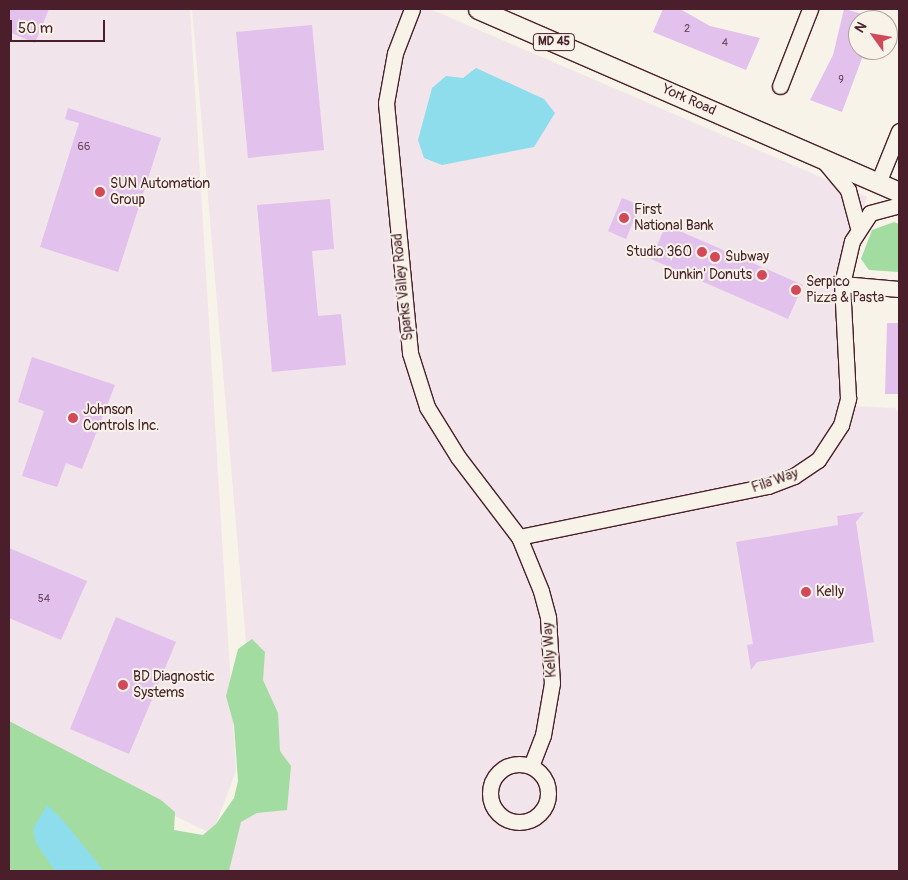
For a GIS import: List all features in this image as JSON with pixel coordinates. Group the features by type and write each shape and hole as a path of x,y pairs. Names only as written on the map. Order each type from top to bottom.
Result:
{"main road":[{"name":"York Road","path":"478,9 899,192"}],"street":[{"name":"Sparks Valley Road","path":"412,9 395,54 386,103 410,353 427,407 443,435 518,537"},
{"path":"780,86 810,9"},
{"path":"878,183 899,131"},
{"path":"822,159 848,190 858,227 881,206 899,205"},
{"name":"Fila Way","path":"518,537 768,486 807,469 835,436 848,398 842,284 858,227"},
{"path":"842,284 899,289"},
{"name":"Kelly Way","path":"518,537 541,591 552,650 550,708 531,766"}],"shaded area":[{"path":"9,9 190,9 236,771 212,834 9,735"},
{"path":"192,9 430,9 867,197 847,264 848,406 895,408 899,413 899,871 225,871 253,724"}],"green space":[{"path":"894,222 899,224 899,272 869,270 861,259 872,230"},
{"path":"252,639 265,652 263,680 278,713 280,751 291,766 287,810 257,813 241,822 229,871 9,871 9,721 161,800 175,812 174,830 203,835 216,824 234,798 238,781 234,725 226,696 238,649"}],"water":[{"path":"476,68 544,99 555,113 534,147 442,165 424,158 418,140 432,88 446,76 463,78"},
{"path":"47,805 62,819 104,871 55,871 36,843 33,829"}],"building":[{"path":"9,9 49,9 35,43 9,32"},
{"path":"663,9 680,9 710,26 760,38 746,70 653,32"},
{"path":"844,9 848,10 848,60 861,60 842,112 810,100 833,55"},
{"path":"312,25 324,150 248,158 236,32"},
{"name":"SUN Automation Group","path":"68,108 161,138 118,272 40,247 79,123 65,119"},
{"name":"First National Bank","path":"622,198 640,205 626,239 608,231"},
{"path":"330,199 334,249 312,251 318,316 341,314 346,365 272,372 257,205"},
{"path":"666,225 803,285 788,319 651,259"},
{"path":"887,323 899,323 899,394 885,394"},
{"name":"Johnson Controls Inc.","path":"32,357 115,385 82,469 66,463 57,487 22,476 44,411 18,402"},
{"name":"Kelly","path":"864,512 856,522 874,642 757,662 751,670 747,645 753,644 736,542 838,525 837,516"},
{"path":"9,548 87,581 61,640 9,618"},
{"name":"BD Diagnostic Systems","path":"116,617 176,642 129,754 70,729"}],"place":[{"name":"SUN Automation Group","path":"100,192"},
{"name":"First National Bank","path":"624,218"},
{"name":"Studio 360","path":"702,252"},
{"name":"Subway","path":"715,257"},
{"name":"Dunkin' Donuts","path":"762,275"},
{"name":"Serpico Pizza & Pasta","path":"796,290"},
{"name":"Johnson Controls Inc.","path":"73,418"},
{"name":"Kelly","path":"806,592"},
{"name":"BD Diagnostic Systems","path":"123,685"}]}
